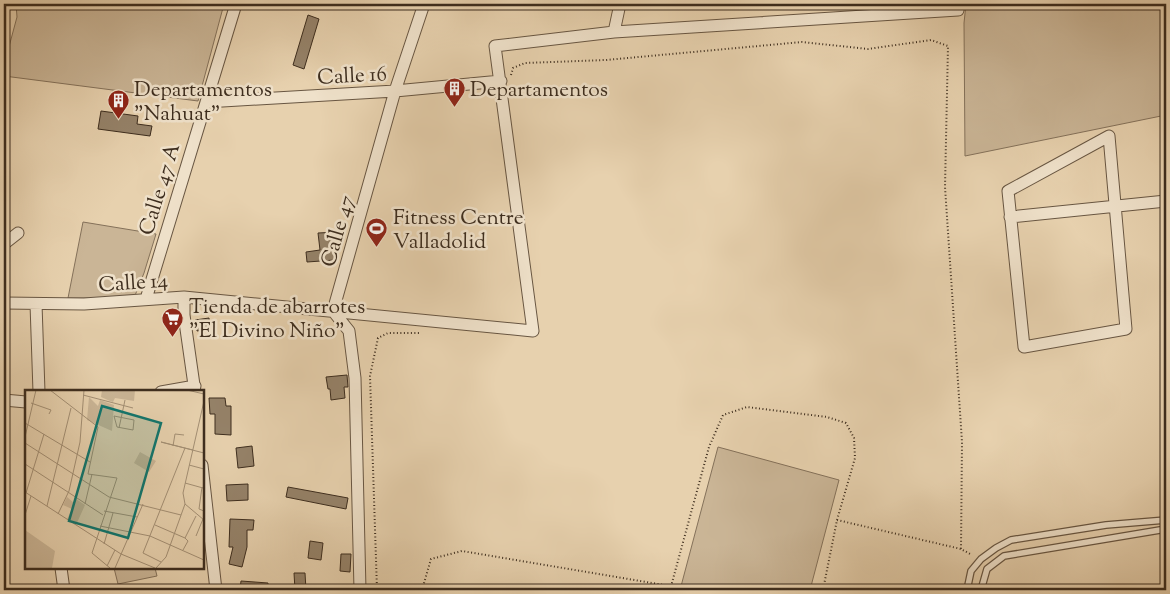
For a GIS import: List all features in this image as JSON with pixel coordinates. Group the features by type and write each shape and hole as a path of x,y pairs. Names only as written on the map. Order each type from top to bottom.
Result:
{"street":[{"name":"Calle 47 A","path":"146,300 236,4"},
{"name":"Calle 47","path":"334,311 396,91 424,4"},
{"path":"614,32 620,4"},
{"path":"506,78 495,46 614,32 959,7"},
{"name":"Calle 16","path":"206,102 396,91 506,78"},
{"name":"Calle 14","path":"4,303 84,304 184,297 534,331 506,78"},
{"path":"1109,136 1116,205 1126,329 1024,347 1008,191 1109,136"},
{"path":"1010,216 1166,200"},
{"path":"4,244 18,233"},
{"path":"184,297 184,316 195,389"},
{"path":"36,304 39,390"},
{"path":"334,311 349,331"},
{"path":"346,312 355,378 360,590"},
{"path":"4,400 25,402"},
{"path":"204,484 216,590"},
{"path":"61,569 62,589"}],"lane":[{"path":"967,590 971,571 981,559 1011,540 1106,525 1166,520"},
{"path":"981,590 987,569 1004,556 1166,529"}],"path":[{"path":"506,78 513,68 525,63 606,60 802,42 868,48 931,40 948,46 945,187 962,442 961,549"},
{"path":"377,590 370,376 378,338 388,333 422,332"},
{"path":"670,590 709,447 723,415 747,407 828,417 846,423 854,438 855,458 837,520 823,590"},
{"path":"837,520 961,549 981,559"},
{"path":"422,590 431,559 462,552 670,586"}],"shaded area":[{"path":"16,4 224,4 198,101 4,76 4,53 7,54 17,17"},
{"path":"966,4 1166,4 1166,115 965,156 964,23"},
{"path":"83,222 156,234 134,298 68,298"},
{"path":"718,447 839,480 810,590 680,590"},
{"path":"114,569 155,569 157,576 118,584"}],"building":[{"path":"308,15 319,19 304,69 293,65"},
{"name":"Departamentos \"Nahuat\"","path":"101,111 138,116 137,124 152,126 150,136 98,129"},
{"path":"338,232 339,246 334,246 335,260 307,262 306,252 320,250 318,233"},
{"path":"209,318 210,329 197,331 195,320"},
{"path":"347,375 348,387 344,387 345,398 331,400 326,377"},
{"path":"209,398 225,398 226,406 231,406 231,435 215,434 215,414 210,414"},
{"path":"252,446 254,466 238,468 236,448"},
{"path":"248,484 248,500 227,501 226,485"},
{"path":"288,487 348,498 346,509 286,497"},
{"path":"230,519 254,520 253,530 247,530 247,547 242,567 229,564 233,547 229,547"},
{"path":"310,541 323,543 321,560 308,558"},
{"path":"341,554 351,554 350,572 340,571"},
{"path":"294,573 305,573 306,590 295,590"},
{"path":"241,581 268,583 268,590 240,590"}],"place":[{"name":"Departamentos","path":"454,108"},
{"name":"Departamentos \"Nahuat\"","path":"118,120"},
{"name":"Fitness Centre Valladolid","path":"377,248"},
{"name":"Tienda de abarrotes \"El Divino Niño\"","path":"173,337"}]}
